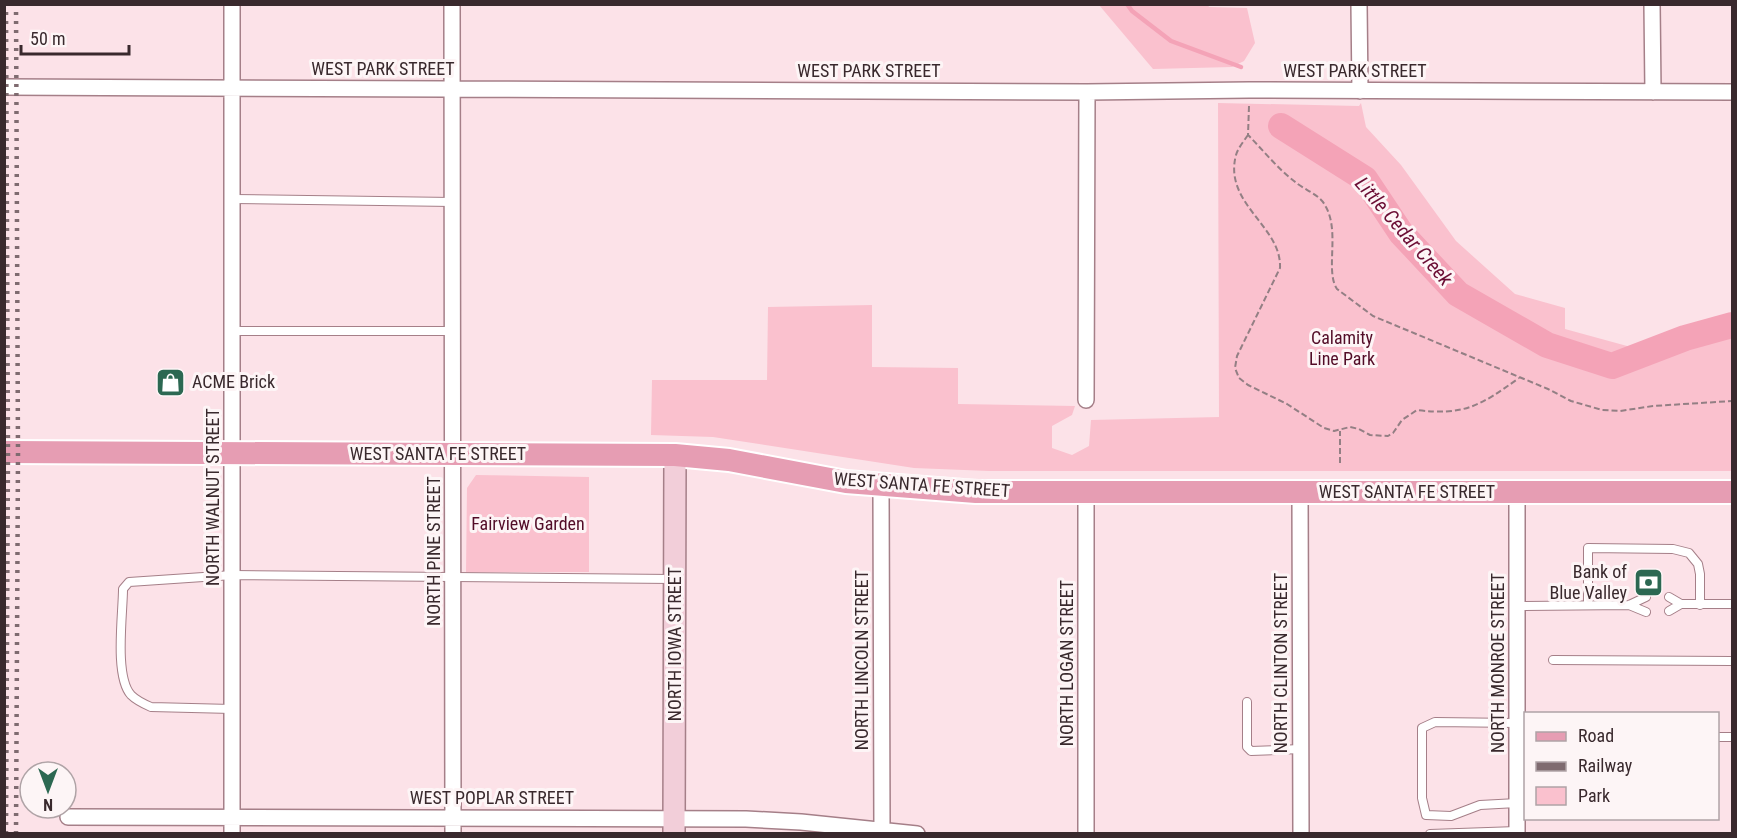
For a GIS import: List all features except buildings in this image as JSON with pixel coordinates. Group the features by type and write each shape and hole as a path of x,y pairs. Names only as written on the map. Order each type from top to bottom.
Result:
{"main road":[{"name":"WEST SANTA FE STREET","path":"4,452 232,455 453,453 675,455 729,460 846,482 976,492 1732,492"}],"street":[{"name":"NORTH WALNUT STREET","path":"232,4 232,834"},
{"name":"NORTH PINE STREET","path":"452,4 453,834"},
{"path":"1359,4 1360,91"},
{"path":"1653,4 1653,92"},
{"name":"WEST PARK STREET","path":"4,87 1087,92 1732,92"},
{"path":"1086,400 1087,92"},
{"name":"NORTH IOWA STREET","path":"674,826 675,455"},
{"name":"NORTH LINCOLN STREET","path":"881,486 882,831"},
{"name":"NORTH CLINTON STREET","path":"1300,492 1301,834"},
{"name":"NORTH MONROE STREET","path":"1517,492 1520,733 1517,832"},
{"name":"NORTH LOGAN STREET","path":"1086,493 1086,834"},
{"name":"WEST POPLAR STREET","path":"78,817 453,818 674,826 790,821 916,834"}],"lane":[{"path":"233,199 453,202"},
{"path":"233,331 453,331"},
{"path":"1588,605 1587,548 1673,549 1689,554 1698,564 1700,573 1700,605"},
{"path":"232,709 151,708 130,694 125,684 122,662 123,589 129,582 232,575 675,579"},
{"path":"1681,604 1669,604 1700,605 1732,604"},
{"path":"1517,606 1646,605 1629,605"},
{"path":"1553,660 1732,661"},
{"path":"1247,702 1247,747 1251,751 1301,749"},
{"path":"1517,803 1480,805 1450,816 1426,815 1422,798 1422,728 1435,722 1520,733"},
{"path":"1430,834 1517,832"}],"path":[{"path":"1249,103 1248,135 1237,153 1236,180 1242,197 1277,246 1281,256 1280,268 1237,356 1235,368 1239,378 1248,385 1287,404 1324,428 1340,431 1350,427 1370,435 1388,436 1402,420 1417,410 1441,413 1462,411 1495,395 1520,377"},
{"path":"1248,135 1294,182 1316,195 1326,206 1332,226 1334,244 1332,276 1337,289 1373,316 1520,377 1571,401 1602,410 1620,411 1653,405 1732,401"},
{"path":"1340,431 1340,464"}],"green space":[{"path":"1099,5 1208,5 1209,7 1247,8 1255,43 1244,61 1232,67 1153,69"},
{"name":"Calamity Line Park","path":"1218,103 1359,106 1361,103 1366,127 1401,165 1456,241 1515,294 1565,308 1565,329 1649,352 1685,338 1732,325 1732,471 989,471 914,468 713,437 651,435 652,380 767,380 768,307 872,305 872,367 958,368 958,404 1075,406 1072,415 1052,426 1052,448 1072,455 1089,446 1091,420 1219,417"},
{"name":"Fairview Garden","path":"476,475 589,477 589,572 466,572 467,488"}],"waterway":[{"name":"Little Cedar Creek","path":"1127,4 1132,11 1171,41 1241,67"},
{"name":"Little Cedar Creek","path":"1281,126 1365,179 1401,233 1458,294 1547,345 1612,366 1685,338 1732,325"}],"railway":[{"path":"6,4 8,452 6,834"},
{"path":"16,4 18,453 16,834"}],"place":[{"name":"ACME Brick","path":"171,382"},
{"name":"Bank of Blue Valley","path":"1648,582"}]}
